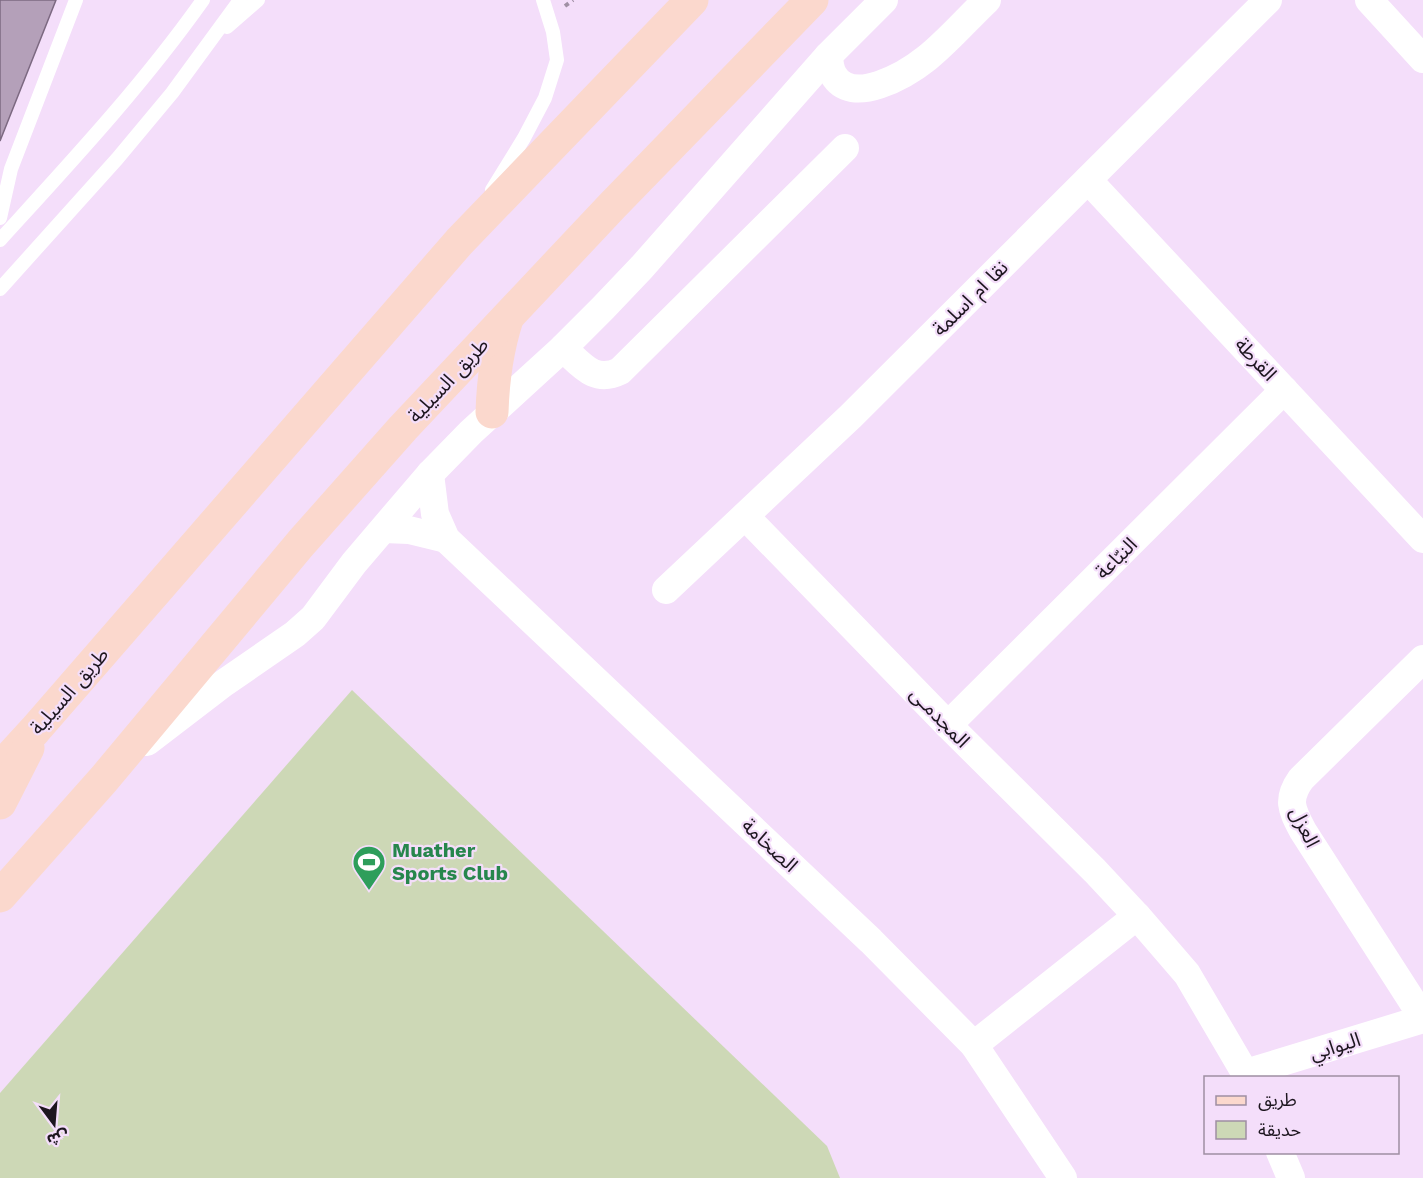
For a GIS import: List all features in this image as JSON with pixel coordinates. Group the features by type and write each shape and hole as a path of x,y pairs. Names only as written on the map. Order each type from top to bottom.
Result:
{"main road":[{"name":"طريق السيلية","path":"0,768 459,242 692,0"},
{"name":"طريق السيلية","path":"0,896 104,779 301,543 403,428 812,0"},
{"path":"492,412 494,371 499,342 508,316"},
{"path":"0,803 20,766 35,730"}],"street":[{"name":"طريق السيلية","path":"104,779 193,705 295,634 312,618 354,563 430,474 492,412 563,348 642,267 828,56 884,0"},
{"path":"828,56 833,75 848,87 857,90 883,83 927,58 987,0"},
{"name":"نقا ام اسلمة","path":"666,590 859,408 1268,0"},
{"path":"1369,0 1423,59"},
{"path":"563,348 590,372 597,375 605,376 620,371 845,148"},
{"name":"القرطة","path":"1088,180 1423,539"},
{"name":"النبّاعة","path":"948,726 1284,390"},
{"name":"الصخامة","path":"430,474 435,514 446,539 871,941 974,1045 1063,1178"},
{"name":"المجدمـى","path":"746,516 948,726 1095,871 1137,916 1187,974 1247,1075"},
{"name":"الصخامة","path":"384,529 410,530 446,539"},
{"name":"العزل","path":"1423,659 1301,779 1294,788 1291,801 1294,813 1304,831 1423,1019"},
{"path":"974,1045 1137,916"},
{"name":"اليوابي","path":"1247,1075 1423,1019"},
{"path":"1281,1154 1291,1178"}],"lane":[{"path":"0,219 11,169 76,0"},
{"path":"0,240 100,130 155,64 203,0"},
{"path":"0,289 117,159 216,34 240,0"},
{"path":"216,34 258,0"},
{"path":"459,242 524,138 545,98 556,60 553,32 543,0"}],"green space":[{"name":"Muather Sports Club","path":"352,690 827,1146 840,1178 0,1178 0,1093"}],"building":[{"path":"0,0 56,0 0,141"}],"place":[{"name":"Muather Sports Club","path":"369,891"}]}
